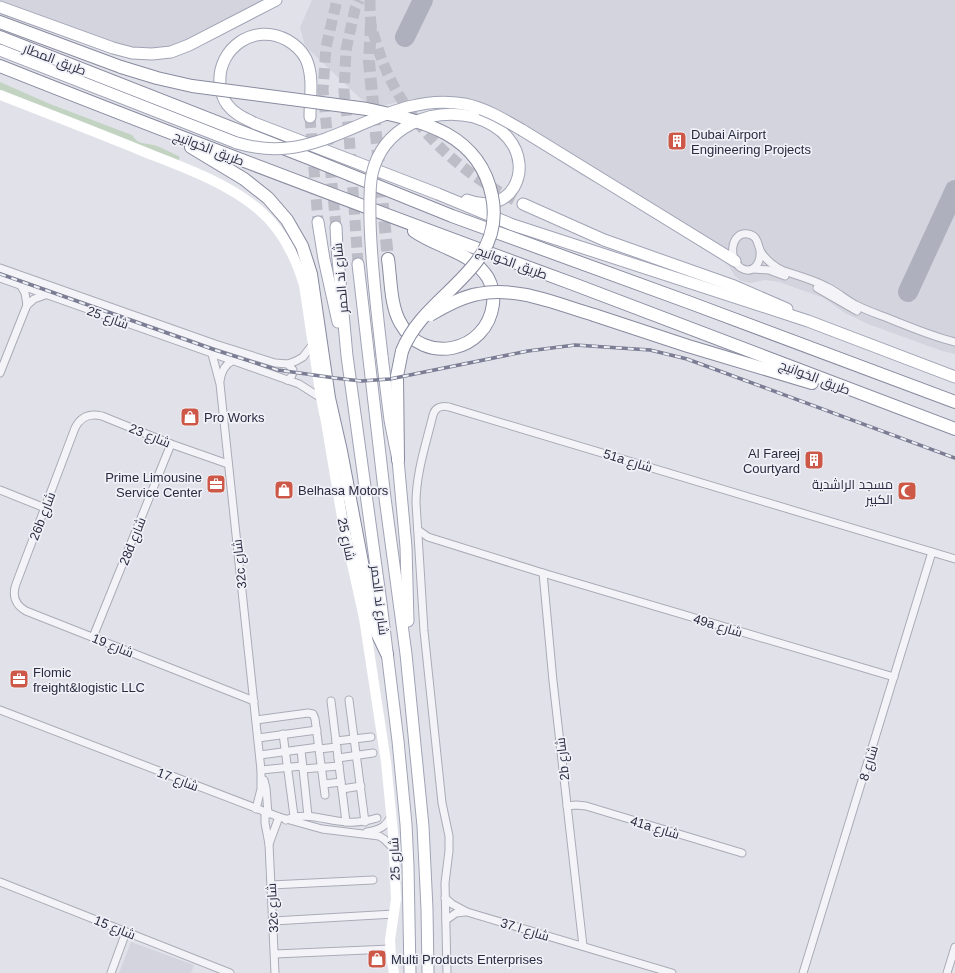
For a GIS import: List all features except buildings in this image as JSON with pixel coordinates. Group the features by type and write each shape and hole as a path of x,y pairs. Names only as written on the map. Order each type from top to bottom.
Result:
{"highway":[{"path":"0,22 121,67 156,78 192,86 374,110 408,118 433,126 449,134 464,144 476,157 488,180 494,206 492,232 485,248 473,266 421,320 409,335 402,352 397,376 398,460"},
{"name":"طريق المطار","path":"0,37 110,80"},
{"name":"طريق المطار","path":"0,66 6,72 70,94"},
{"name":"طريق الخوانيج","path":"110,80 452,216 680,299 955,402"},
{"name":"طريق الخوانيج","path":"70,94 955,429"},
{"path":"176,135 196,151 244,179 268,198 287,220 302,246 311,274 329,398 341,451 370,610 377,633 387,654"},
{"path":"388,259 396,314 401,325 408,334 417,341 428,346 452,348 469,342 483,331 492,311 493,294 489,279 482,270 465,257 428,240 403,221"},
{"path":"421,320 451,303 477,294 504,291 518,293 594,315 688,346 801,380 815,383 828,382"}],"main road":[{"path":"0,7 114,48 132,53 152,54 171,52 189,45 276,0"},
{"path":"310,117 311,85 309,68 305,58 292,42 283,37 262,34 247,38 229,51 221,66 220,85 222,95 226,104 239,115 254,123 438,194 513,225 808,322 955,377"},
{"path":"0,50 237,143 257,148 278,149 299,147 320,141 405,108 433,102 473,106 491,113 522,130 735,261"},
{"path":"406,654 408,628 406,547 398,460 390,420 376,301 370,232 370,184 374,167 381,153 392,138 408,125 438,115 462,114 483,120 499,130 514,146 518,155 519,171 516,183 503,199 496,203 480,204 448,194 438,194"},
{"path":"523,204 604,240 762,297 788,309 808,322"},
{"path":"318,222 332,295 347,356"},
{"name":"شارع ند الحمر","path":"336,227 347,356 398,741 406,824 410,903 410,973"},
{"name":"شارع ند الحمر","path":"358,264 385,498 406,654 423,826 428,973"}],"street":[{"path":"0,95 178,165 207,178 243,198 271,221 292,251 304,285 321,398"},
{"path":"753,268 760,260 759,244 755,237 749,234 742,235 735,240 733,246 735,261 742,268 749,270 753,268 769,270 813,286 847,306 863,313 922,336 955,346"},
{"path":"760,251 770,262 781,270 829,288 858,306 923,332 955,342"},
{"name":"شارع 25","path":"0,268 215,344 275,363 288,364"},
{"name":"شارع 25","path":"0,278 299,384 321,398 345,534 364,618 386,762 394,849 396,899 390,949 394,973"},
{"path":"0,373 27,304 25,293 21,286"},
{"path":"27,304 34,299 46,295"},
{"path":"287,380 293,375 293,370 288,364 303,357 313,344"},
{"name":"32c شارع","path":"212,354 220,384 260,755 261,790 256,809"},
{"path":"220,384 220,378 225,368 232,361"},
{"name":"51a شارع","path":"447,973 445,898 449,836 442,803 431,703 424,631 416,503 420,467 433,415 434,412 440,407 449,406 955,559"},
{"name":"شارع 23","path":"75,428 82,418 88,415 96,414 171,444 228,464"},
{"name":"26b شارع","path":"18,605 15,599 14,589 75,428"},
{"name":"28d شارع","path":"93,637 171,444"},
{"path":"0,490 45,508"},
{"name":"49a شارع","path":"418,530 425,535 543,573 894,677"},
{"path":"419,548 429,542 441,540"},
{"name":"شارع 8","path":"803,973 932,552"},
{"name":"2b شارع","path":"543,573 583,946"},
{"name":"شارع 19","path":"18,605 26,611 254,701"},
{"path":"349,700 365,822"},
{"path":"331,701 346,822"},
{"name":"شارع 17","path":"0,710 266,813 322,829 378,836 384,839 394,849"},
{"path":"256,720 310,713 315,716 325,795"},
{"path":"258,738 317,730"},
{"path":"283,734 294,816"},
{"path":"260,755 319,748 354,739 371,737"},
{"path":"300,750 308,816"},
{"path":"338,758 373,753"},
{"path":"261,772 287,767 339,766"},
{"name":"32c شارع","path":"261,772 266,788 266,813 269,844 275,973"},
{"path":"324,784 360,786"},
{"name":"41a شارع","path":"567,806 586,806 742,854"},
{"path":"282,818 308,816 346,822 365,822 377,818"},
{"name":"شارع 17","path":"360,833 380,829 388,823 391,816"},
{"name":"32c شارع","path":"269,844 282,818"},
{"path":"271,885 374,880"},
{"name":"شارع 15","path":"0,882 230,973"},
{"name":"شارع ا 37","path":"445,898 452,904 467,912 672,973"},
{"path":"446,920 456,913 467,912"},
{"path":"273,921 394,914"},
{"path":"111,973 126,932"},
{"path":"947,973 955,947"},
{"path":"275,954 390,949"}],"shaded area":[{"path":"0,0 267,0 192,41 167,49 135,49 93,39 84,31 77,33 0,6"},
{"path":"312,0 955,0 955,354 942,351 868,324 845,313 824,298 779,282 765,280 750,283 741,281 735,276 728,265 719,258 482,114 431,98 412,99 381,106 365,102 305,46 300,27"},
{"path":"131,942 194,965 191,973 119,973"}],"green space":[{"path":"0,82 50,104 132,135 139,142 157,146 180,157 177,163 0,93"}],"taxiway":[{"path":"405,37 423,0"},
{"path":"908,292 955,190"}],"tunnel":[{"path":"336,227 323,90 326,47 337,0"},
{"path":"358,264 349,134 344,92 346,50 355,9 359,0"},
{"path":"370,0 370,18 377,45 387,71 400,96 415,119 433,140 453,159 498,191 523,204"},
{"path":"371,24 369,62 388,259"},
{"path":"310,117 318,222"}],"railway":[{"path":"0,274 215,350 278,370 335,378 361,381 390,379 528,351 575,345 650,350 687,359 955,458"}],"place":[{"name":"Dubai Airport Engineering Projects","path":"677,141"},
{"name":"Pro Works","path":"190,417"},
{"name":"Al Fareej Courtyard","path":"814,460"},
{"name":"Prime Limousine Service Center","path":"216,484"},
{"name":"Belhasa Motors","path":"284,490"},
{"name":"مسجد الراشدية الكبير","path":"907,491"},
{"name":"Flomic freight&logistic LLC","path":"19,679"},
{"name":"Multi Products Enterprises","path":"377,959"}]}
